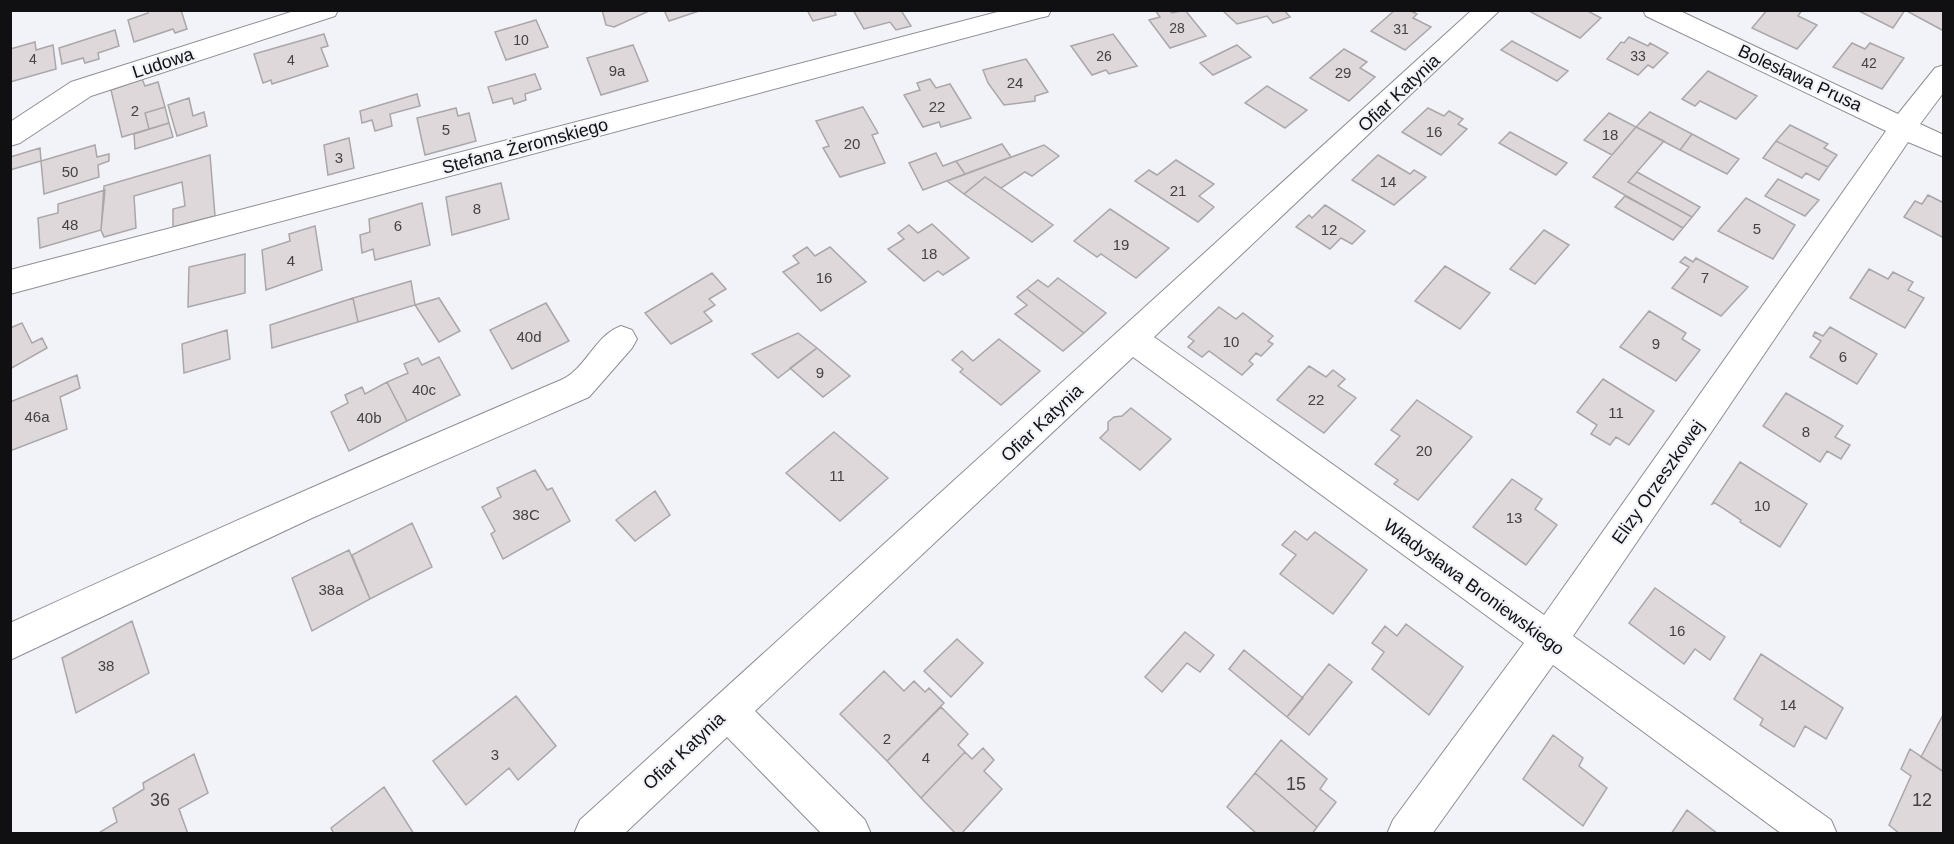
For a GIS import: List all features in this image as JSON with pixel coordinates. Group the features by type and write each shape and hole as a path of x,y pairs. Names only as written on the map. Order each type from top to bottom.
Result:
{"street":[{"name":"Ludowa","path":"10,136 81,90 326,10"},
{"name":"Stefana Żeromskiego","path":"10,282 1039,10"},
{"name":"Ofiar Katynia","path":"594,834 1488,10"},
{"name":"Bolesława Prusa","path":"1655,10 1944,147"},
{"name":"Elizy Orzeszkowej","path":"1407,834 1548,641 1928,92 1944,74"},
{"path":"10,642 300,507 578,387 621,339"},
{"name":"Władysława Broniewskiego","path":"1133,339 1817,834"},
{"path":"728,711 851,834"}],"building":[{"path":"148,10 181,10 187,29 175,33 173,29 134,42 128,20 148,13"},
{"path":"602,10 646,10 647,12 614,27 606,25"},
{"path":"664,10 702,10 669,21"},
{"path":"807,10 834,10 836,15 813,21"},
{"path":"853,10 906,10 902,12 911,26 896,30 890,22 864,29"},
{"path":"1155,10 1169,10 1172,13 1185,10 1206,36 1170,48 1149,20 1160,17"},
{"path":"1222,10 1284,10 1290,17 1273,23 1267,16 1237,24"},
{"path":"1395,10 1409,10 1417,14 1413,18 1431,27 1405,50 1371,31"},
{"path":"1533,10 1586,10 1601,18 1580,38 1531,12"},
{"path":"1767,10 1802,10 1798,16 1817,25 1797,49 1752,28"},
{"path":"1857,10 1905,10 1893,28"},
{"path":"1905,10 1944,10 1944,28 1942,30"},
{"path":"536,20 548,47 506,60 495,32"},
{"path":"115,30 119,46 98,53 99,59 85,63 83,58 62,64 59,48"},
{"path":"324,34 328,46 321,48 328,66 272,84 271,80 263,83 254,54"},
{"path":"1113,34 1137,66 1109,74 1106,70 1092,75 1071,46"},
{"path":"1629,37 1648,46 1650,43 1668,53 1653,68 1648,65 1638,75 1607,59 1621,42 1624,43"},
{"path":"1512,41 1568,71 1557,81 1501,50"},
{"path":"35,42 36,50 53,45 56,69 10,82 10,49"},
{"path":"1852,43 1865,49 1870,43 1904,58 1882,89 1833,67"},
{"path":"633,45 648,81 601,95 587,58"},
{"path":"1237,45 1251,57 1213,75 1200,63"},
{"path":"1344,49 1367,62 1360,68 1375,77 1349,101 1310,78"},
{"path":"1026,59 1048,92 1035,96 1035,101 1004,105 988,83 983,70"},
{"path":"1708,71 1757,96 1736,119 1700,101 1695,106 1682,99"},
{"path":"535,74 541,89 525,94 526,100 514,104 512,98 493,103 488,87"},
{"path":"142,79 145,86 158,82 165,107 145,113 149,129 122,137 111,90"},
{"path":"930,79 936,88 950,84 971,118 941,127 939,122 923,127 904,95 920,90 917,83"},
{"path":"1267,86 1307,110 1285,128 1245,103"},
{"path":"417,94 420,106 390,114 392,126 375,131 372,120 362,123 360,111"},
{"path":"189,98 193,116 204,112 207,126 177,136 168,105"},
{"path":"165,107 169,123 149,129 145,113"},
{"path":"863,107 878,133 872,135 885,163 840,177 823,148 829,146 816,121"},
{"path":"456,108 458,116 469,113 476,141 425,155 417,118"},
{"path":"1428,108 1444,116 1449,111 1463,119 1458,124 1467,129 1441,155 1402,132"},
{"path":"1650,112 1692,134 1680,150 1636,127"},
{"path":"1609,113 1636,127 1612,155 1584,140"},
{"path":"169,123 173,137 135,149 134,134"},
{"path":"1790,125 1828,144 1824,148 1837,155 1828,167 1776,141"},
{"path":"1636,127 1664,141 1628,182 1692,217 1683,228 1593,177"},
{"path":"1510,132 1567,163 1556,175 1499,143"},
{"path":"1692,134 1739,159 1727,174 1680,150"},
{"path":"349,138 354,168 328,175 324,145"},
{"path":"1776,141 1828,167 1819,180 1806,173 1802,178 1763,158"},
{"path":"1002,144 1011,157 965,174 956,161"},
{"path":"95,145 97,157 109,154 109,161 98,165 99,177 44,194 41,161"},
{"path":"1044,145 1059,156 1032,176 1025,172 1001,188 985,177 964,194 947,181"},
{"path":"40,148 41,161 10,170 10,157"},
{"path":"936,153 943,166 956,161 965,174 923,190 909,163"},
{"path":"210,155 215,216 173,227 173,209 185,206 182,182 134,196 136,228 104,237 101,230 104,186"},
{"path":"1378,155 1410,174 1414,170 1426,177 1394,205 1352,180"},
{"path":"1176,160 1214,184 1199,196 1214,207 1198,222 1135,181 1149,170 1157,175"},
{"path":"1637,172 1700,207 1692,217 1628,182"},
{"path":"985,177 1053,225 1032,242 964,194"},
{"path":"1778,179 1819,200 1805,216 1765,196"},
{"path":"501,183 509,219 452,235 446,197"},
{"path":"105,190 101,230 40,248 38,218 58,213 58,204"},
{"path":"1928,195 1944,203 1944,238 1904,217 1915,201 1922,204"},
{"path":"1625,196 1683,228 1673,240 1615,207"},
{"path":"1746,198 1795,225 1773,259 1718,231"},
{"path":"422,203 430,245 375,260 373,249 362,253 360,235 370,232 369,219"},
{"path":"1325,205 1365,231 1352,244 1341,238 1330,249 1296,227 1309,215 1312,218"},
{"path":"1110,209 1169,248 1136,278 1101,254 1097,257 1074,241"},
{"path":"932,224 969,258 943,275 938,271 924,281 888,249 904,239 898,233 909,225 918,233"},
{"path":"315,226 322,270 266,290 262,250 290,241 289,234"},
{"path":"1544,230 1569,245 1535,284 1510,269"},
{"path":"807,247 815,256 830,247 866,282 821,311 783,272 799,263 793,256"},
{"path":"245,254 245,293 188,307 189,267"},
{"path":"1685,257 1693,262 1696,258 1748,287 1721,316 1672,288 1689,267 1680,262"},
{"path":"1445,266 1490,293 1460,329 1415,301"},
{"path":"1869,269 1888,279 1893,272 1913,282 1908,290 1924,298 1905,328 1850,298"},
{"path":"712,273 726,289 709,299 715,305 704,312 712,321 671,344 645,313"},
{"path":"1058,278 1106,313 1084,333 1027,289 1038,280 1048,287"},
{"path":"411,281 415,305 358,322 353,298"},
{"path":"1027,289 1084,333 1063,351 1015,314 1027,305 1017,297"},
{"path":"353,298 358,322 272,348 270,325"},
{"path":"439,298 460,331 439,342 415,305"},
{"path":"546,303 569,341 512,369 490,330"},
{"path":"1219,307 1236,319 1243,313 1273,336 1268,341 1273,344 1261,356 1256,353 1249,361 1253,364 1242,375 1209,351 1202,357 1188,347 1194,341 1188,337"},
{"path":"1649,311 1686,333 1682,339 1700,350 1676,381 1620,347"},
{"path":"22,323 32,343 42,338 47,348 10,369 10,328"},
{"path":"1830,327 1877,354 1857,384 1810,357 1821,341 1813,336 1815,332 1823,336"},
{"path":"227,330 230,359 184,373 182,344"},
{"path":"798,333 817,348 778,378 752,354"},
{"path":"999,339 1040,371 1001,405 960,372 963,369 952,360 962,351 973,361"},
{"path":"817,348 850,376 823,397 790,368"},
{"path":"439,357 460,395 407,421 387,382 408,373 404,364 418,358 422,365"},
{"path":"1309,366 1326,377 1333,370 1345,379 1338,386 1356,398 1324,433 1277,400"},
{"path":"77,375 80,388 60,397 67,429 10,451 10,402"},
{"path":"1603,379 1654,411 1629,445 1616,437 1610,445 1591,434 1597,425 1577,412"},
{"path":"387,382 407,421 349,451 331,412 348,403 345,395 362,387 365,394"},
{"path":"1786,393 1843,426 1835,437 1850,445 1841,459 1827,451 1820,462 1763,426"},
{"path":"1417,400 1472,437 1418,500 1394,484 1398,480 1375,464 1400,436 1391,430"},
{"path":"1131,408 1171,439 1140,470 1100,438 1108,430 1108,422 1114,417 1122,416"},
{"path":"834,432 888,478 840,521 786,473"},
{"path":"1740,462 1807,504 1780,547 1715,503 1712,504"},
{"path":"535,470 547,490 552,488 570,521 503,559 491,534 495,531 482,507 501,497 497,488"},
{"path":"1512,479 1542,499 1535,509 1557,525 1526,565 1473,527"},
{"path":"655,491 670,515 635,541 616,520"},
{"path":"412,523 432,567 370,599 352,555"},
{"path":"1295,531 1307,540 1315,532 1367,570 1333,614 1280,574 1296,555 1282,545"},
{"path":"349,550 370,599 312,631 292,578"},
{"path":"1655,588 1725,637 1710,660 1695,649 1684,664 1629,623"},
{"path":"132,621 149,673 76,713 62,658"},
{"path":"1406,624 1463,667 1429,715 1372,669 1384,652 1372,643 1385,626 1397,636"},
{"path":"1185,632 1214,655 1200,672 1187,663 1162,692 1145,677"},
{"path":"957,639 983,663 951,697 924,671"},
{"path":"1244,650 1303,698 1287,717 1229,669"},
{"path":"1761,654 1843,708 1826,739 1805,726 1794,747 1760,725 1763,719 1734,699"},
{"path":"1329,664 1352,682 1309,735 1287,717"},
{"path":"884,671 904,691 914,681 925,692 929,688 944,703 887,761 840,714"},
{"path":"516,696 556,746 518,780 509,768 466,805 433,761"},
{"path":"941,707 968,734 958,745 965,752 921,798 887,761"},
{"path":"1944,713 1944,772 1921,757"},
{"path":"1553,735 1583,758 1579,766 1607,788 1583,826 1523,779"},
{"path":"1281,740 1327,779 1320,789 1336,802 1317,827 1255,773"},
{"path":"983,748 994,760 984,771 1002,789 961,834 956,834 921,798 965,752 972,759"},
{"path":"1910,749 1944,772 1944,834 1900,834 1889,825 1911,776 1901,769"},
{"path":"194,754 208,793 179,809 188,834 97,834 117,822 113,808 144,789 143,783"},
{"path":"1255,773 1317,827 1312,834 1257,834 1227,807"},
{"path":"384,787 414,834 334,834 331,828"},
{"path":"1687,810 1718,834 1671,834"}]}
